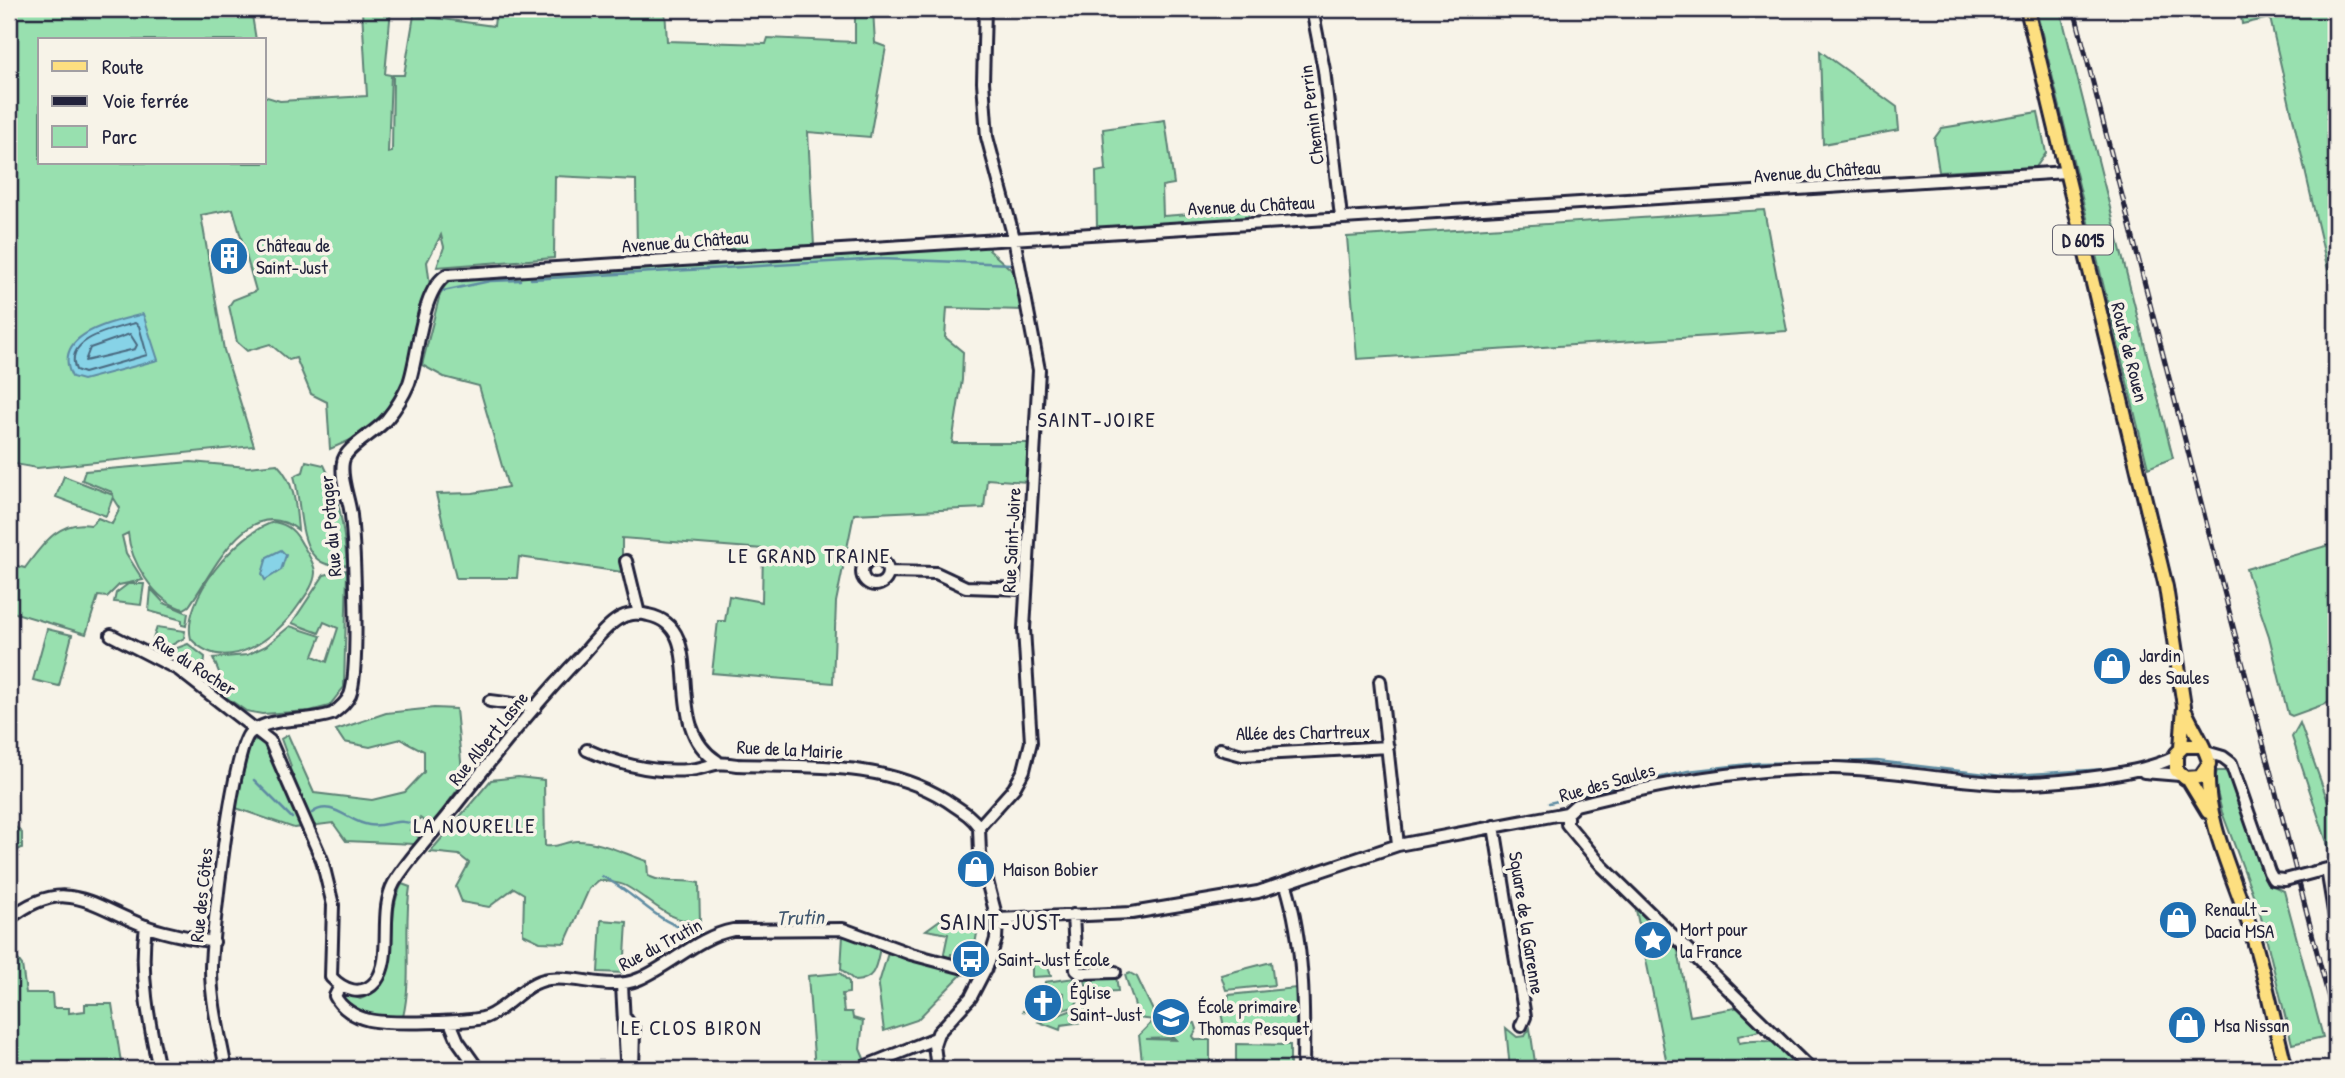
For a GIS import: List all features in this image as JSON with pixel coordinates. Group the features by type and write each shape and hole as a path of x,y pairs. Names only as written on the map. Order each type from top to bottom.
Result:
{"main road":[{"name":"Route de Rouen","path":"2027,9 2166,587 2184,706 2203,749"},
{"name":"Route de Rouen","path":"2178,753 2184,706"},
{"path":"2218,831 2174,765 2178,753 2189,744 2203,749 2208,769 2208,790 2218,831 2253,936 2286,1069"},
{"path":"2184,777 2200,777 2208,769"}],"street":[{"name":"Rue Saint-Joire","path":"979,827 1014,788 1024,770 1031,743 1025,668 1026,589 1039,370 1014,238 994,170 985,112 985,9"},
{"name":"Chemin Perrin","path":"1312,9 1324,70 1340,217"},
{"name":"Avenue du Château","path":"439,279 457,272 2066,172"},
{"name":"Rue du Potager","path":"256,731 265,724 332,715 350,694 354,673 354,548 343,462 352,447 367,439 387,419 403,396 410,381 428,303 439,279"},
{"path":"626,561 639,614 663,620 674,630 682,647 688,720 693,739 702,752 717,761"},
{"path":"888,572 936,573 966,587 1026,589"},
{"name":"Rue Albert Lasne","path":"340,986 354,992 367,989 376,980 383,961 385,919 394,883 536,707 617,620 639,614"},
{"name":"Rue du Rocher","path":"111,635 178,670 256,731"},
{"path":"1380,681 1398,845"},
{"path":"490,701 536,707"},
{"path":"256,731 270,741 322,860 333,905 331,977 340,986"},
{"name":"Rue des Côtes","path":"226,1069 211,970 225,838 240,754 246,737 256,731"},
{"name":"Allée des Chartreux","path":"1220,749 1242,755 1388,747"},
{"path":"2203,749 2223,757 2235,772 2273,879 2285,880 2327,869 2336,924"},
{"name":"Rue de la Mairie","path":"587,750 612,761 654,771 692,770 717,761 737,765 871,770 930,790 972,817 979,827"},
{"name":"Rue des Saules","path":"997,919 1156,909 1286,885 1398,845 1567,813 1576,805 1695,777 1762,770 1882,770 1998,783 2057,783 2124,772 2178,753"},
{"path":"2208,769 2227,766 2235,772"},
{"name":"Rue des Saules","path":"2124,772 2184,777"},
{"path":"1567,813 1567,824 1602,866 1810,1069"},
{"name":"Square de la Garenne","path":"1493,825 1525,1017 1521,1026"},
{"path":"859,1069 936,1038 968,1003 986,969 996,939 997,919 980,853 979,827"},
{"path":"1286,885 1298,932 1304,1022 1303,1069"},
{"path":"9,919 38,902 68,895 84,898 146,926 214,942"},
{"path":"1073,915 1076,970 1080,973 1115,972"},
{"path":"146,926 143,947 146,1000 159,1069"},
{"name":"Rue du Trutin","path":"340,986 335,996 339,1004 369,1020 450,1023 482,1019 500,1011 532,984 549,978 622,985 641,978 717,933 733,930 843,929 911,954 960,967 986,969"},
{"path":"622,985 626,1019 634,1030 633,1068"},
{"path":"450,1023 458,1041 478,1069"},
{"path":"936,1038 937,1069"}],"green space":[{"path":"9,9 251,9 256,38 38,38 38,164 266,164 266,97 280,101 367,96 362,11 359,9 391,9 385,74 391,75 388,153 392,152 393,75 404,75 414,15 494,26 496,9 665,9 667,41 766,44 768,38 855,42 855,9 873,9 875,43 886,47 870,137 808,132 814,246 637,253 636,180 555,176 554,258 437,267 444,247 441,235 427,262 430,285 405,384 371,431 330,449 327,402 311,394 296,358 289,360 270,344 247,351 237,342 229,306 233,300 256,291 233,209 201,215 224,350 254,446 37,468 9,463"},
{"path":"2036,9 2060,9 2173,458 2148,468"},
{"path":"2240,9 2336,9 2336,305 2270,18 2242,24"},
{"path":"1820,51 1897,107 1899,130 1823,144"},
{"path":"2038,112 2046,153 2036,167 1939,172 1934,139 1942,128"},
{"path":"1165,120 1174,184 1162,186 1163,216 1248,210 1249,219 1097,228 1096,172 1106,170 1103,129"},
{"path":"1764,210 1787,331 1357,359 1347,237"},
{"path":"992,243 989,250 1015,273 1024,310 947,308 945,337 963,352 962,380 952,443 1030,443 1027,482 987,479 984,508 854,514 836,602 833,683 712,673 718,621 725,621 729,596 762,602 763,549 622,538 622,572 519,557 517,578 456,578 436,494 473,493 508,487 479,386 444,377 422,365 440,294 449,279"},
{"path":"306,461 324,465 334,489 347,565 330,565 318,560 304,536 294,476 303,472"},
{"path":"191,462 248,467 277,464 291,486 298,530 280,521 263,521 247,529 233,541 189,606 184,609 173,605 154,589 133,555 128,533 122,536 126,553 143,580 119,585 107,597 98,596 86,634 9,611 9,564 25,568 45,543 61,530 80,524 91,525 98,518 112,524 120,508 113,497 106,516 56,497 64,476 113,495 112,492 82,480 85,471"},
{"path":"274,522 291,529 308,554 315,573 311,587 289,618 264,640 235,653 220,654 205,650 191,639 190,623 203,587 215,569 244,539"},
{"path":"2336,543 2336,700 2292,716 2288,714 2269,636 2246,569"},
{"path":"347,570 344,687 329,706 310,711 262,714 246,711 185,669 186,666 173,656 177,648 188,644 205,657 204,669 217,684 221,677 213,658 247,655 266,646 290,626 321,636 313,656 327,662 338,628 324,622 319,633 292,623 324,575"},
{"path":"128,584 144,584 141,605 114,602 116,593"},
{"path":"151,589 164,603 188,613 186,626 182,625 182,620 149,611"},
{"path":"157,627 185,631 184,638 168,647 153,639"},
{"path":"47,629 72,635 59,686 33,680"},
{"path":"434,708 456,709 463,782 431,826 420,818 410,830 421,839 414,844 346,841 333,823 294,828 236,808 249,746 255,740 266,742 283,775 291,766 281,739 288,735 314,793 372,800 405,792 424,772 424,751 401,739 370,747 344,742 336,730 386,713"},
{"path":"2300,723 2336,824 2336,870 2292,737"},
{"path":"2217,771 2225,771 2233,779 2267,883 2284,891 2323,1037 2292,1044 2260,913 2222,812 2214,780"},
{"path":"518,777 544,780 545,846 577,841 595,843 647,861 648,876 667,881 699,883 700,922 669,915 626,886 599,880 589,889 565,943 540,942 523,934 524,894 514,888 489,907 462,902 456,887 469,863 459,855 430,852 491,780"},
{"path":"12,824 22,833 22,848 12,853 9,852 9,825"},
{"path":"402,884 410,887 407,985 403,1017 360,1013 347,1004 343,997 348,994 360,999 375,990 384,979 392,949 396,899"},
{"path":"1635,905 1677,945 1690,1016 1740,1007 1764,1030 1738,1036 1739,1043 1774,1043 1788,1051 1798,1067 1668,1069"},
{"path":"948,914 962,917 963,926 979,922 973,956 951,954 950,959 943,958 948,934 926,930"},
{"path":"601,920 627,922 624,973 598,972"},
{"path":"843,935 880,948 874,970 867,978 855,981 841,969"},
{"path":"9,948 22,965 26,993 52,993 53,1008 69,1008 69,1013 85,1011 85,1004 112,1004 122,1069 9,1069"},
{"path":"888,953 965,971 917,1020 884,1031 878,986"},
{"path":"1033,957 1033,964 1047,963 1051,976 1032,977 1032,966 1023,966 1023,958"},
{"path":"1271,962 1274,985 1226,990 1221,975"},
{"path":"840,973 849,982 849,993 842,994 844,1012 852,1012 853,1018 863,1021 860,1049 866,1063 850,1069 815,1069 808,976"},
{"path":"1130,973 1137,977 1155,1015 1154,1020 1138,1018 1125,975"},
{"path":"1116,975 1118,991 1093,992 1082,1022 1061,1025 1060,1030 1039,1022 1081,1007 1088,993 1085,980 1088,976"},
{"path":"1075,978 1083,993 1074,1007 1043,1015 1022,1011 1064,1008 1064,993 1044,989 1045,982"},
{"path":"1296,988 1298,1029 1226,1036 1221,1013 1226,1011 1229,995"},
{"path":"1161,1013 1176,1013 1174,1018 1177,1024 1195,1023 1195,1040 1210,1040 1210,1069 1143,1069 1139,1035 1152,1022 1157,1022 1172,1038 1146,1039 1176,1040 1158,1018"},
{"path":"1506,1028 1517,1037 1525,1036 1530,1028 1536,1069 1510,1069"},
{"path":"1236,1044 1290,1045 1290,1069 1236,1069"}],"water":[{"path":"143,314 158,360 83,380 72,377 68,362 70,350 77,340 102,326"},
{"path":"281,550 286,555 281,570 265,580 262,574 267,557"}],"waterway":[{"path":"531,279 882,259 1012,264"},
{"path":"443,291 490,281 520,280"},
{"path":"1549,803 1688,771 1758,763 1877,761 2002,776 2105,769"},
{"path":"254,780 292,818"},
{"path":"312,813 327,808 369,825 401,822 412,824"},
{"name":"Trutin","path":"602,876 672,924 702,934"}],"railway":[{"path":"2074,9 2336,1026"}],"place":[{"name":"Château de Saint-Just","path":"229,256"},
{"name":"Jardin des Saules","path":"2112,666"},
{"name":"Maison Bobier","path":"976,869"},
{"name":"Renault - Dacia MSA","path":"2178,920"},
{"name":"Mort pour la France","path":"1653,940"},
{"name":"Saint-Just École","path":"971,959"},
{"name":"Église Saint-Just","path":"1043,1003"},
{"name":"École primaire Thomas Pesquet","path":"1171,1017"},
{"name":"Msa Nissan","path":"2187,1025"}],"district":[{"name":"SAINT-JOIRE","path":"1097,419"},
{"name":"LE GRAND TRAINE","path":"810,555"},
{"name":"LA NOURELLE","path":"475,825"},
{"name":"SAINT-JUST","path":"1001,921"},
{"name":"LE CLOS BIRON","path":"692,1027"}]}
